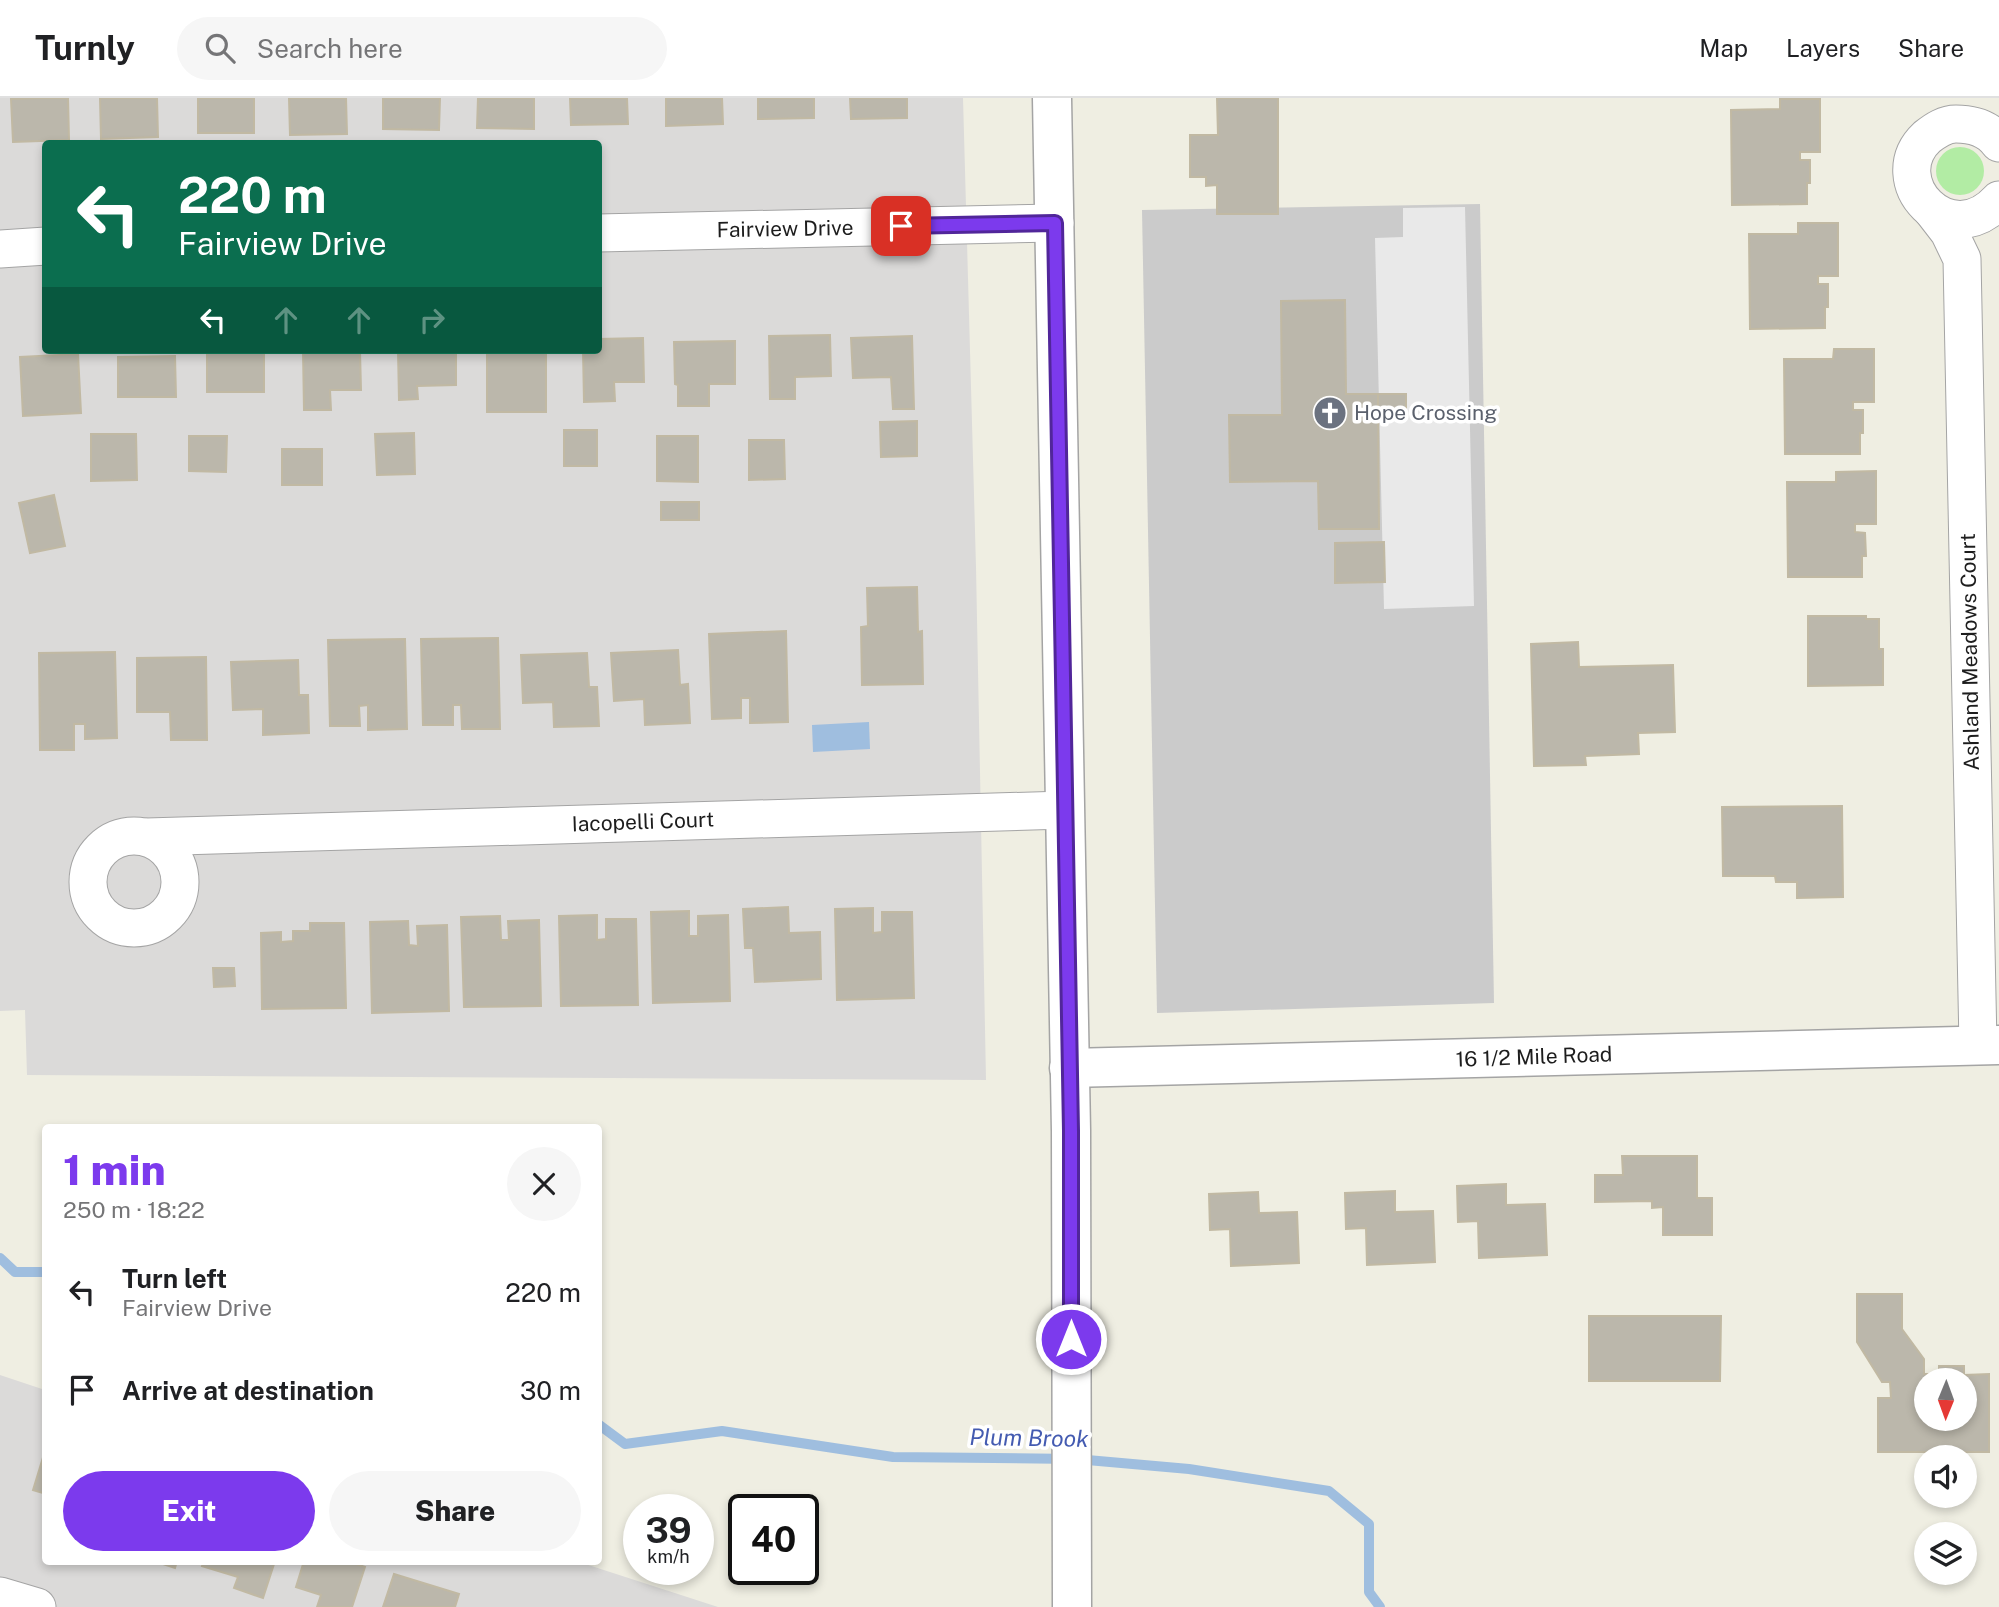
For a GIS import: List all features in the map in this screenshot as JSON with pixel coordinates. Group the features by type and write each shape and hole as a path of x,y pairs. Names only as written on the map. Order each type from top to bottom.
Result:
{"street":[{"path":"1052,98 1069,1068 1072,1607"},
{"name":"Ashland Meadows Court","path":"1988,1045 1962,258 1949,232 1921,200 1914,186 1912,171 1915,155 1923,141 1935,130 1951,124 1967,124 1982,129 1999,144"},
{"name":"Ashland Meadows Court","path":"1932,210 1946,217 1962,220 1977,217 1995,205"},
{"name":"Ashland Meadows Court","path":"1962,258 1975,232 1995,205"},
{"name":"Fairview Drive","path":"602,233 1055,223"},
{"path":"0,249 42,247"},
{"name":"Iacopelli Court","path":"221,834 198,856 171,911 158,922 143,928 127,928 112,923 99,913 91,899 89,870 95,856 118,838 132,835 147,837 221,834 1065,810"},
{"path":"147,837 160,843 171,853 178,865 181,881 178,897"},
{"name":"16 1/2 Mile Road","path":"1069,1068 1988,1045"},
{"path":"0,1596 37,1607"}],"shaded area":[{"path":"0,98 963,98 986,1080 27,1075 25,1010 0,1011"},
{"path":"1480,204 1494,1003 1157,1013 1142,210"},
{"path":"1465,207 1474,606 1384,609 1375,238 1403,237 1403,208"},
{"path":"0,1375 42,1389 42,1565 588,1565 623,1576 623,1585 650,1585 718,1607 0,1607"}],"green space":[{"path":"1960,147 1977,154 1984,171 1977,188 1960,195 1943,188 1936,171 1943,154"}],"water":[{"path":"869,722 870,749 813,752 812,725"}],"building":[{"path":"68,98 69,140 13,142 11,99"},
{"path":"100,98 157,98 158,137 101,139"},
{"path":"198,98 254,98 254,133 198,133"},
{"path":"289,98 346,98 347,134 290,135"},
{"path":"383,98 440,98 439,130 383,129"},
{"path":"478,98 534,98 534,129 477,128"},
{"path":"570,98 627,98 628,124 571,125"},
{"path":"666,98 722,98 723,124 666,126"},
{"path":"758,98 814,98 814,118 758,119"},
{"path":"850,98 907,98 907,118 851,119"},
{"path":"1217,98 1278,98 1278,214 1217,214 1217,185 1206,186 1206,177 1190,177 1190,135 1218,135"},
{"path":"1780,99 1820,99 1820,152 1800,152 1800,160 1810,160 1807,204 1732,205 1731,110 1780,109"},
{"path":"1798,223 1838,223 1838,276 1818,276 1818,284 1828,284 1825,328 1750,329 1749,234 1798,234"},
{"name":"Hope Crossing","path":"1345,300 1346,394 1378,394 1379,529 1319,529 1318,481 1230,482 1229,415 1282,415 1281,301"},
{"path":"830,335 831,376 795,377 795,399 770,399 769,336"},
{"path":"912,336 914,409 893,409 891,377 853,378 851,338"},
{"path":"643,338 644,382 614,382 615,401 584,402 583,354 602,354 602,339"},
{"path":"735,341 735,384 709,384 709,406 678,406 674,342"},
{"path":"1834,349 1874,349 1874,402 1853,402 1853,410 1863,410 1860,454 1785,454 1784,359 1833,359"},
{"path":"78,354 81,413 23,416 20,357"},
{"path":"207,354 264,354 264,392 207,392"},
{"path":"303,354 360,354 361,390 330,390 331,410 304,410"},
{"path":"398,354 456,354 456,385 417,386 418,399 399,400"},
{"path":"487,354 546,354 546,412 487,412"},
{"path":"175,356 176,397 118,397 118,357"},
{"path":"1378,394 1406,394 1406,411 1378,411"},
{"path":"917,421 917,456 881,457 880,422"},
{"path":"564,430 597,430 597,466 564,466"},
{"path":"414,433 415,474 377,475 375,434"},
{"path":"91,434 136,434 137,480 91,481"},
{"path":"189,436 227,436 226,472 189,471"},
{"path":"657,436 698,436 698,482 657,481"},
{"path":"749,440 784,440 785,479 749,480"},
{"path":"282,449 322,449 322,485 282,485"},
{"path":"1876,471 1876,524 1855,524 1855,532 1865,533 1866,556 1862,556 1862,577 1788,577 1787,482 1836,482 1836,472"},
{"path":"54,495 65,546 30,553 19,503"},
{"path":"661,502 699,502 699,520 661,520"},
{"path":"1384,542 1385,582 1335,583 1335,543"},
{"path":"917,587 918,632 922,631 923,684 862,685 861,627 868,626 867,588"},
{"path":"1808,616 1866,616 1866,619 1879,619 1879,649 1883,649 1883,685 1808,686"},
{"path":"786,631 788,722 750,723 750,698 741,698 741,718 712,719 709,634"},
{"path":"498,638 500,729 462,729 461,705 453,705 453,725 423,725 421,639"},
{"path":"405,639 407,729 368,730 368,705 359,706 360,726 330,726 328,640"},
{"path":"1578,642 1579,667 1673,665 1675,732 1638,733 1639,754 1585,756 1586,765 1534,766 1531,644"},
{"path":"678,650 680,685 688,684 690,723 645,725 644,699 614,701 611,653"},
{"path":"115,652 117,738 85,739 85,724 74,724 74,750 40,750 39,653"},
{"path":"587,653 589,687 597,687 599,726 554,727 553,702 523,703 521,655"},
{"path":"206,657 207,740 171,740 170,712 137,712 137,658"},
{"path":"298,660 299,695 308,695 309,733 263,735 263,709 233,710 231,662"},
{"path":"1842,806 1843,897 1797,898 1797,882 1776,882 1775,876 1723,876 1722,807"},
{"path":"788,907 789,933 820,932 821,979 755,982 753,948 745,948 743,909"},
{"path":"873,908 873,933 882,932 882,912 912,912 914,998 837,1000 835,909"},
{"path":"689,911 689,936 698,936 698,916 728,915 730,1001 653,1003 651,912"},
{"path":"597,915 597,940 606,939 606,919 636,919 638,1005 561,1006 559,916"},
{"path":"500,916 501,940 509,940 508,921 539,920 541,1006 464,1007 461,917"},
{"path":"408,921 409,945 418,946 417,926 447,925 449,1011 372,1013 370,922"},
{"path":"310,923 344,923 346,1008 262,1009 261,933 281,932 281,942 293,941 293,931 310,931"},
{"path":"213,968 234,968 235,986 214,987"},
{"path":"1622,1156 1697,1156 1697,1198 1712,1198 1712,1235 1663,1235 1663,1207 1652,1208 1652,1201 1595,1202 1595,1175 1623,1175"},
{"path":"1506,1184 1506,1205 1545,1204 1547,1255 1479,1258 1478,1221 1458,1222 1457,1186"},
{"path":"1395,1191 1395,1212 1433,1211 1435,1262 1367,1265 1366,1228 1346,1229 1345,1193"},
{"path":"1258,1192 1259,1213 1297,1212 1299,1263 1231,1266 1230,1229 1210,1230 1209,1194"},
{"path":"1857,1294 1902,1294 1902,1329 1924,1359 1924,1368 1914,1368 1914,1432 1978,1432 1978,1374 1989,1374 1989,1452 1977,1452 1977,1445 1914,1445 1914,1452 1878,1452 1878,1398 1891,1398 1890,1382 1882,1382 1857,1342"},
{"path":"1589,1316 1721,1316 1720,1381 1589,1381"},
{"path":"1939,1366 1964,1368 1939,1368"},
{"path":"42,1461 42,1493 33,1490"},
{"path":"274,1565 263,1598 234,1588 238,1577 202,1566"},
{"path":"303,1565 365,1567 352,1607 317,1607 321,1595 296,1587"},
{"path":"394,1574 459,1594 455,1607 383,1607"}],"waterway":[{"name":"Plum Brook","path":"0,1258 15,1272 42,1272"},
{"name":"Plum Brook","path":"602,1427 625,1444 722,1431 893,1457 1076,1459 1189,1469 1329,1491 1369,1524 1369,1592 1380,1607"}],"place":[{"name":"Hope Crossing","path":"1330,413"}],"route":[{"path":"901,226 1055,223 1071,1131 1071,1339"}]}
